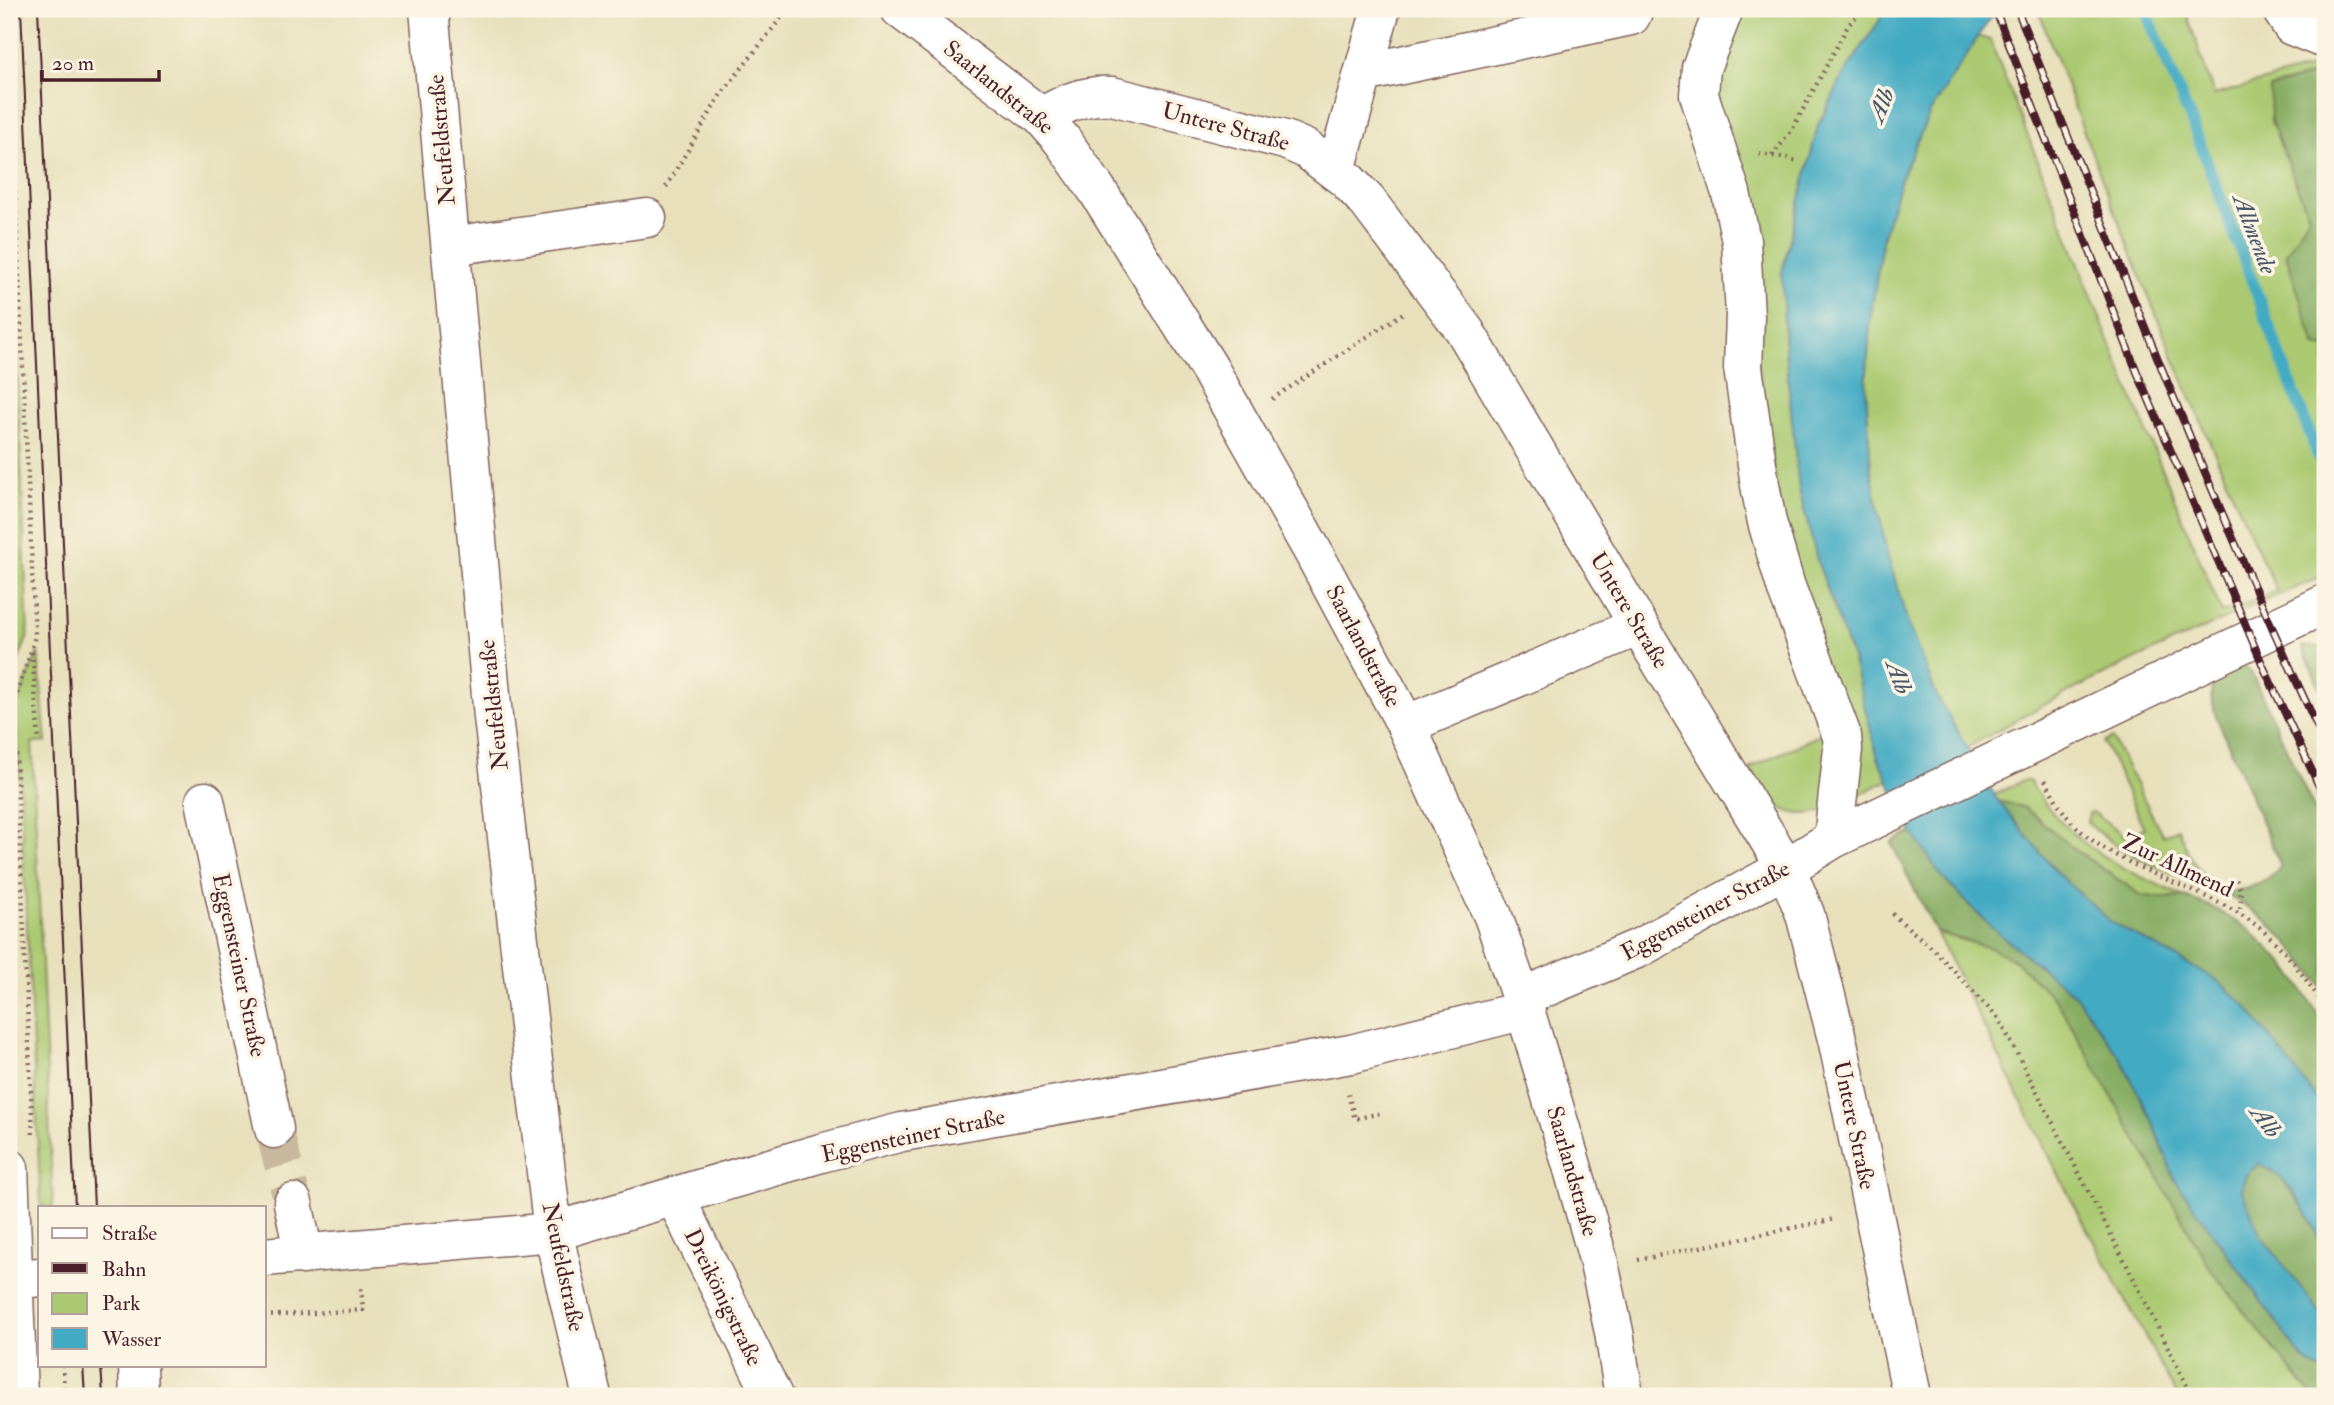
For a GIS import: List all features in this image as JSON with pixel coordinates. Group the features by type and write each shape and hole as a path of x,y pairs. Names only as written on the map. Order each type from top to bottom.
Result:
{"street":[{"name":"Neufeldstraße","path":"429,9 493,717 553,1232 592,1396"},
{"name":"Saarlandstraße","path":"901,9 1042,117 1062,140 1097,190 1209,368 1312,550 1406,725 1488,904 1522,1004 1573,1169 1600,1268 1614,1332 1623,1396"},
{"path":"1336,170 1381,9"},
{"path":"1364,73 1631,16 1634,9"},
{"path":"1724,9 1701,68 1699,94 1731,193 1741,241 1745,316 1743,368 1767,522 1786,587 1842,736 1843,749 1833,839"},
{"path":"2281,9 2292,26 2319,37 2325,35"},
{"name":"Untere Straße","path":"1042,117 1070,101 1095,95 1112,96 1285,140 1306,149 1336,170 1367,201 1465,331 1786,868 1805,914 1834,1030 1912,1396"},
{"path":"451,246 647,218"},
{"path":"2019,749 2325,604"},
{"path":"1406,725 1639,626"},
{"name":"Eggensteiner Straße","path":"266,1257 553,1232 902,1132 1350,1054 1522,1004 1639,948 1786,868 1833,839 2019,749"},
{"name":"Eggensteiner Straße","path":"205,801 274,1129"},
{"path":"18,1396 21,1158"},
{"name":"Dreikönigstraße","path":"675,1198 773,1396"},
{"path":"293,1203 304,1255"},
{"path":"138,1366 139,1396"}],"path":[{"path":"647,218 720,96 788,9"},
{"path":"1772,156 1792,130 1849,24 1863,9"},
{"path":"9,58 34,621 32,652 39,742"},
{"path":"1748,152 1798,162"},
{"path":"1239,421 1436,292"},
{"path":"21,1158 14,710 17,690 32,652"},
{"name":"Zur Allmend","path":"2019,749 2071,821 2087,836 2107,851 2204,894 2240,915 2273,939 2294,961 2325,1007"},
{"path":"2236,880 2241,890 2240,915"},
{"path":"1892,914 1932,948 1998,1019 2192,1396"},
{"path":"1346,1085 1355,1119 1380,1113"},
{"path":"1600,1268 1874,1211"},
{"path":"266,1316 363,1310 359,1250"},
{"path":"63,1366 64,1396"}],"green space":[{"path":"1730,9 1887,9 1843,76 1818,126 1782,272 1785,349 1799,490 1818,563 1853,661 1878,758 1888,780 1851,799 1788,563 1717,102 1720,30"},
{"path":"2038,9 2202,9 2187,14 2214,95 2325,64 2325,71 2271,88 2271,121 2309,216 2314,346 2325,348 2325,575 2098,677 1967,748 1936,696 1909,627 1886,550 1871,470 1866,389 1870,321 1883,235 1903,173 1929,114 1977,36 1990,40 2113,351 2222,613 2277,591 2212,448 2151,303"},
{"path":"2325,71 2325,348 2315,346 2286,254 2309,216 2271,121 2270,88"},
{"path":"9,178 28,636 16,665 9,526"},
{"path":"2302,646 2325,648 2325,700"},
{"path":"38,652 46,742 32,743 53,1206 41,1206 16,707"},
{"path":"2244,665 2252,674 2325,833 2325,991 2281,935 2254,912 2223,894 2263,882 2281,866 2216,716 2211,697 2212,680"},
{"path":"1832,729 1827,809 1800,814 1780,807 1764,791 1750,768"},
{"path":"2112,738 2163,836 2178,828 2192,859 2203,875 2233,892 2223,894 2151,864 2117,846 2087,822 2089,813 2093,812 2125,836 2144,828 2104,743"},
{"path":"2022,781 2029,781 2061,822 2097,852 2185,897 2160,898 2141,895 2075,850 2025,808 1998,801 1994,795"},
{"path":"1998,801 2025,808 2075,850 2141,895 2160,898 2185,897 2210,906 2248,929 2274,953 2291,972 2325,1025 2325,1111 2278,1050 2217,980 2112,923 2058,874"},
{"path":"1912,832 1942,877 1989,925 2075,995 2120,1057 2153,1122 2175,1180 2304,1361 2322,1370 2325,1368 2325,1396 2310,1396 2213,1273 2057,1001 2013,959 1993,949 1936,932 1891,843"},
{"path":"1936,932 1993,949 2013,959 2057,1001 2213,1273 2310,1396 2177,1396 2071,1199"},
{"path":"2259,1163 2279,1175 2304,1209 2322,1244 2325,1256 2325,1321 2261,1236 2249,1210 2242,1191 2245,1176"}],"water":[{"name":"Alb","path":"1887,9 1996,9 1929,114 1903,173 1883,235 1870,321 1866,389 1871,470 1886,550 1909,627 1937,696 1998,801 2058,874 2112,923 2217,980 2246,1006 2324,1108 2325,1256 2306,1213 2293,1191 2276,1173 2259,1163 2245,1176 2242,1191 2261,1236 2323,1316 2323,1371 2304,1361 2175,1180 2153,1122 2120,1057 2075,995 1989,925 1942,877 1912,832 1878,758 1853,661 1818,563 1799,490 1785,349 1782,272 1818,126 1843,76"}],"waterway":[{"name":"Allmende","path":"2145,9 2193,125 2325,474"}],"tunnel":[{"path":"274,1129 293,1203"}],"tram line":[{"path":"21,9 75,1206"},
{"path":"38,9 94,1206"},
{"path":"83,1366 85,1396"},
{"path":"101,1366 103,1396"}],"railway":[{"path":"1995,9 2137,372 2264,668 2325,799"},
{"path":"2017,9 2204,470 2325,743"}]}
